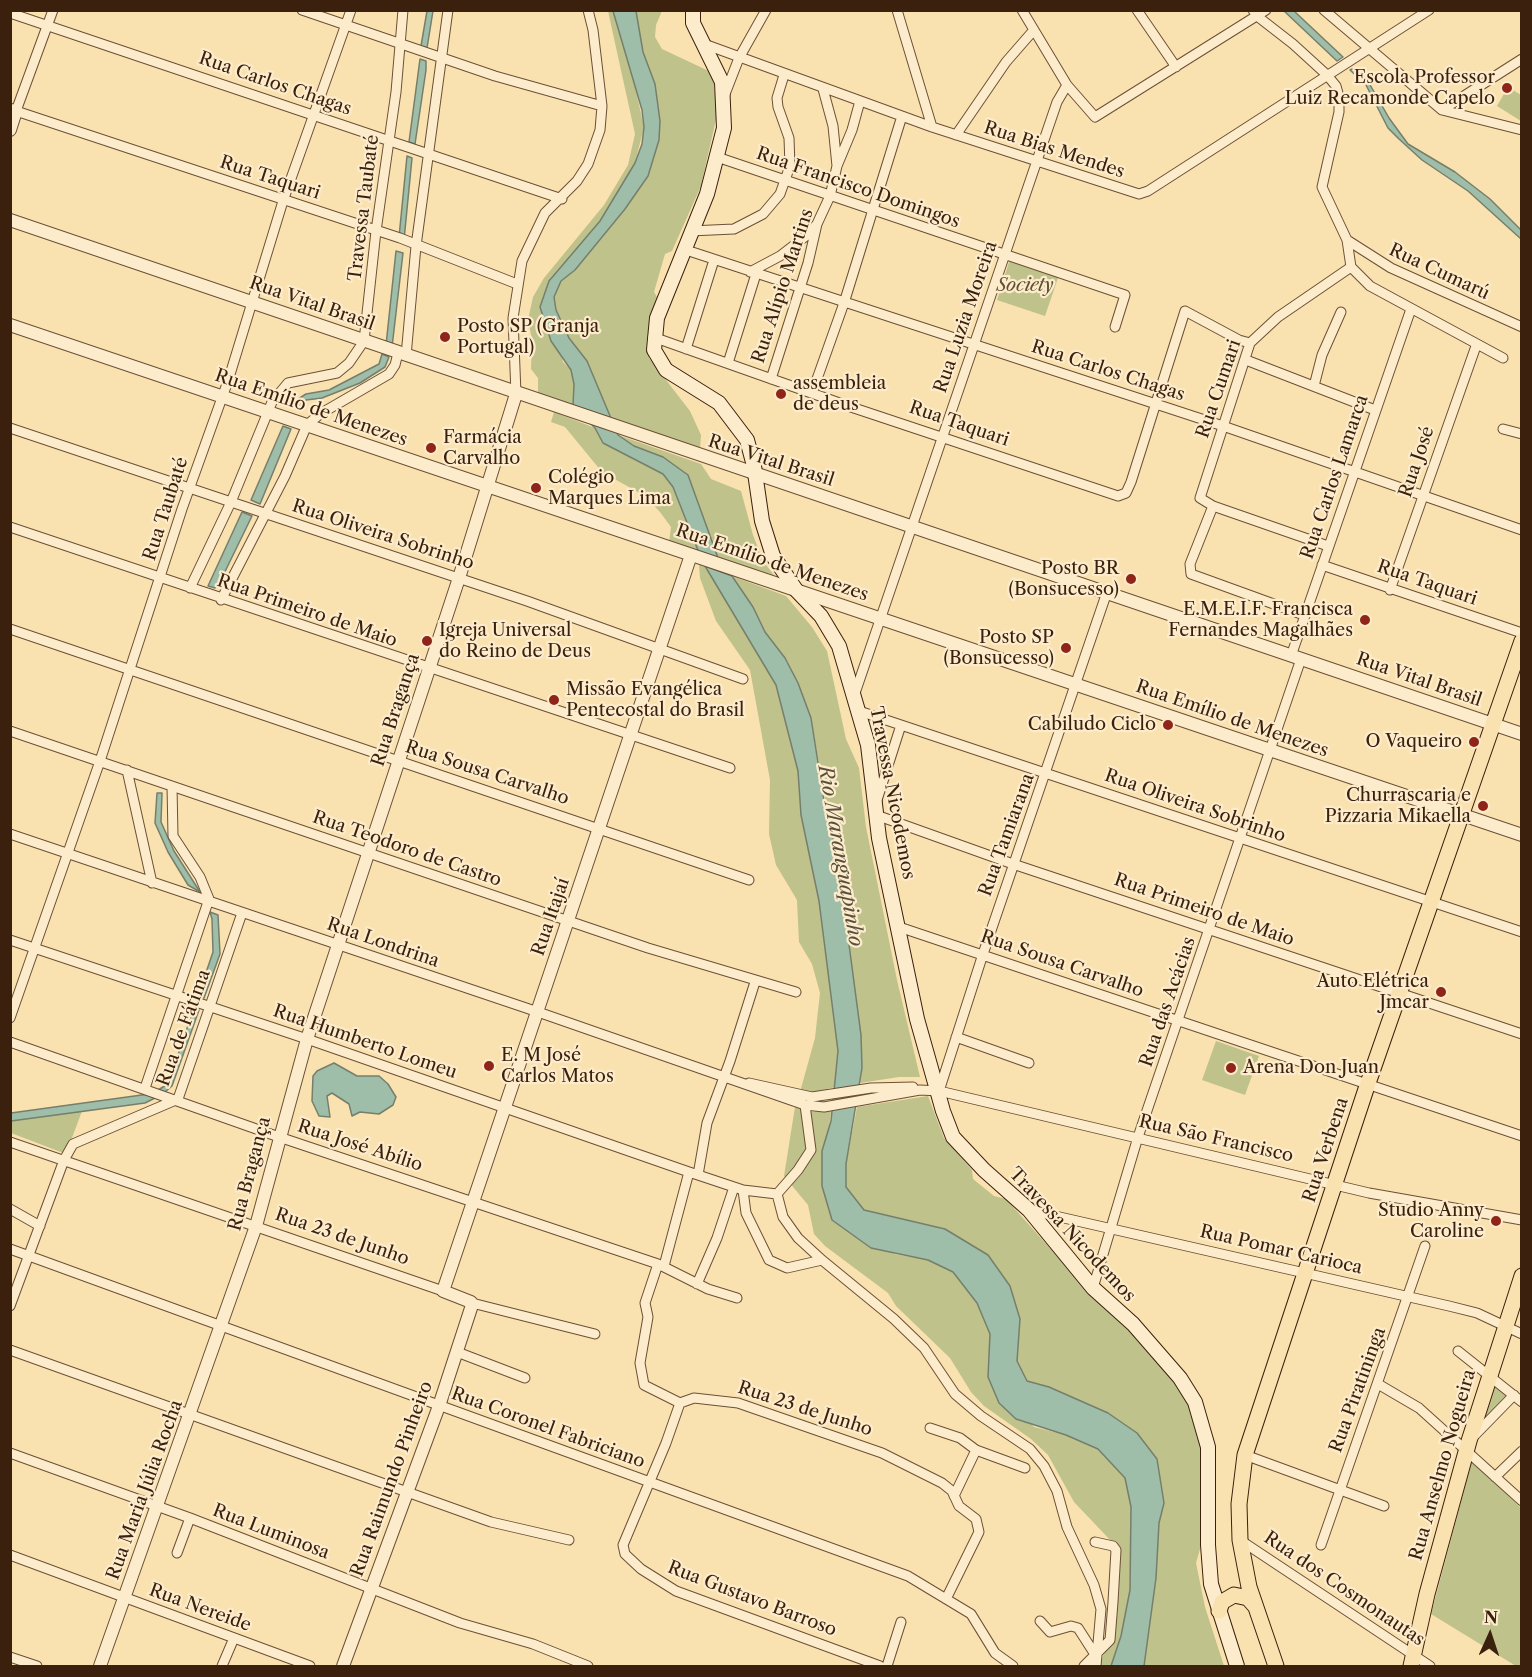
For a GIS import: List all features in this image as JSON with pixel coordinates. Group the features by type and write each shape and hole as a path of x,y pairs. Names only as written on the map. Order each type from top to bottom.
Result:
{"main road":[{"path":"653,337 657,318 706,194 724,128 725,95 717,68 693,23 693,10"},
{"name":"Travessa Nicodemos","path":"653,337 654,350 666,370 719,403 736,422 747,440 766,538 773,556 796,590 832,631 839,646 868,745 876,809 917,1019 939,1090 943,1111 953,1137 984,1170 1029,1210 1093,1288 1133,1324 1180,1378 1195,1402 1208,1447 1209,1570 1219,1611 1237,1666"},
{"name":"Rua Verbena","path":"1276,1666 1256,1606 1239,1540 1239,1504 1245,1455 1307,1274 1367,1086 1433,902 1521,641"},
{"name":"Rua Anselmo Nogueira","path":"1412,1661 1467,1446 1521,1276"},
{"path":"1219,1611 1222,1602 1234,1595 1248,1598 1256,1606"}],"street":[{"path":"10,130 13,111 52,10"},
{"path":"302,10 442,59 562,97 602,106"},
{"name":"Rua Taubaté","path":"10,1018 100,761 128,669 161,579 252,303 283,201 316,115 351,10"},
{"name":"Travessa Taubaté","path":"190,588 231,502 266,413 288,383 337,373 349,363 364,341 401,45 403,10"},
{"path":"221,600 266,514 307,425 320,414 389,374 402,354 448,10"},
{"name":"Rua Bragança","path":"222,1325 256,1226 307,1039 489,487 516,394 512,338 516,284 522,261 545,213 562,199 577,181 594,150 600,130 602,106 593,30 588,10"},
{"path":"725,95 739,58 766,10"},
{"path":"897,10 932,127"},
{"path":"1023,10 1033,31 1067,85 1093,116 1098,117 1255,14 1266,10"},
{"path":"1137,10 1176,67"},
{"path":"1324,10 1367,49 1442,110 1521,130"},
{"name":"Rua Bias Mendes","path":"704,44 932,127 1132,193 1148,191 1429,10"},
{"name":"Rua Carlos Chagas","path":"10,13 562,199"},
{"path":"1255,14 1293,44 1336,86 1340,102 1322,187 1347,240 1351,267 1370,286 1476,346 1503,358"},
{"path":"956,135 1006,62 1033,31"},
{"path":"1442,110 1521,59"},
{"path":"690,231 718,232 734,229 749,223 773,204 786,181 790,166 789,138 777,98 784,75"},
{"name":"Rua Luzia Moreira","path":"854,696 1036,162 1057,102 1067,85"},
{"path":"823,89 833,126 837,166"},
{"name":"Rua Alípio Martins","path":"771,379 800,289 817,224 830,196 837,166 860,101"},
{"name":"Rua Taquari","path":"13,111 376,231 516,284"},
{"path":"812,393 844,303 902,116"},
{"name":"Rua Francisco Domingos","path":"717,157 1125,295 1114,327"},
{"name":"Rua Vital Brasil","path":"10,220 1521,734"},
{"path":"728,363 753,273 807,236 817,224"},
{"name":"Rua Cumarú","path":"1347,240 1391,268 1521,327"},
{"name":"Rua Carlos Chagas","path":"683,249 1223,426 1521,531"},
{"path":"686,348 714,260"},
{"name":"Rua Cumari","path":"1213,506 1203,502 1200,496 1250,343 1278,317 1351,267"},
{"name":"Rua Carlos Lamarca","path":"1296,657 1305,615 1411,309"},
{"path":"1155,405 1185,311 1239,340 1250,343"},
{"path":"1314,386 1322,355 1341,312"},
{"name":"Rua Emílio de Menezes","path":"10,325 1269,752 1521,835"},
{"name":"Rua Taquari","path":"653,337 1118,496 1126,493 1155,405"},
{"name":"Rua José","path":"1390,590 1476,346"},
{"path":"1246,360 1375,410"},
{"name":"Rua Oliveira Sobrinho","path":"10,428 459,578 743,679"},
{"path":"1503,429 1521,434"},
{"path":"1305,615 1191,574 1190,564 1213,506 1329,546"},
{"name":"Rua Primeiro de Maio","path":"10,527 221,600 730,768"},
{"name":"Rua Itajaí","path":"443,1291 601,829 659,648 695,556"},
{"name":"Rua Taquari","path":"1322,565 1521,633"},
{"name":"Rua Tamiarana","path":"939,1090 1013,864 1077,685 1107,592"},
{"name":"Rua Sousa Carvalho","path":"10,629 749,880"},
{"name":"Rua das Acácias","path":"1093,1288 1138,1137 1180,1021 1269,752 1296,657"},
{"name":"Rua Oliveira Sobrinho","path":"859,711 1521,932"},
{"path":"876,809 901,725"},
{"name":"Rua Teodoro de Castro","path":"10,731 569,921 755,982 796,992"},
{"path":"128,770 152,883"},
{"path":"145,1088 209,902 208,892 200,877 173,836 172,786"},
{"name":"Rua Primeiro de Maio","path":"876,809 1013,864 1521,1034"},
{"name":"Rua Londrina","path":"10,834 745,1083"},
{"name":"Rua de Fátima","path":"64,1160 73,1144 78,1140 178,1099 242,913"},
{"name":"Rua Sousa Carvalho","path":"899,927 1521,1136"},
{"name":"Rua Humberto Lomeu","path":"10,940 307,1039 693,1174 739,1188 777,1194"},
{"path":"651,1482 680,1403 647,1388 640,1379 640,1363 648,1317 645,1303 693,1174 707,1123 755,982"},
{"path":"956,1037 1029,1063"},
{"name":"Rua José Abílio","path":"10,1042 178,1099 279,1137 661,1265 697,1284 736,1298"},
{"path":"745,1083 760,1084 801,1096 822,1096 871,1088 923,1086 939,1090"},
{"path":"745,1083 759,1091 805,1106 824,1107 920,1090 939,1090"},
{"name":"Rua São Francisco","path":"939,1090 1431,1206 1521,1220"},
{"path":"805,1106 811,1150 798,1170 777,1194 778,1206 790,1228 822,1260 894,1319 924,1348 955,1394 1030,1449 1044,1466 1057,1491 1067,1527 1094,1585 1101,1609 1096,1666"},
{"name":"Rua 23 de Junho","path":"10,1142 472,1303 595,1335"},
{"path":"10,1306 64,1160"},
{"path":"739,1188 746,1214 769,1260 787,1268 822,1260"},
{"path":"697,1284 739,1188"},
{"path":"10,1209 40,1226"},
{"name":"Rua Pomar Carioca","path":"1029,1210 1477,1313 1521,1334"},
{"name":"Rua Piratininga","path":"1321,1545 1425,1246"},
{"name":"Rua Coronel Fabriciano","path":"10,1249 908,1576 976,1619 995,1653 1013,1666"},
{"name":"Rua Raimundo Pinheiro","path":"343,1666 439,1406 472,1303"},
{"name":"Rua Maria Júlia Rocha","path":"100,1666 222,1325"},
{"path":"10,1350 491,1522 568,1540"},
{"path":"1458,1351 1518,1398 1467,1446"},
{"path":"457,1352 525,1377"},
{"path":"1378,1384 1419,1408 1467,1446 1494,1477 1521,1501"},
{"name":"Rua 23 de Junho","path":"680,1403 694,1398 738,1403 882,1453 942,1483 954,1496 959,1506 976,1519 980,1532 946,1599"},
{"path":"930,1428 960,1438 976,1450 1025,1468"},
{"path":"954,1496 976,1450"},
{"path":"1494,1477 1521,1451"},
{"name":"Rua Luminosa","path":"10,1453 190,1518 460,1623 533,1644 588,1666"},
{"path":"1245,1455 1384,1506"},
{"name":"Rua Gustavo Barroso","path":"651,1482 623,1548 624,1554 641,1569 676,1591 880,1666"},
{"path":"177,1553 190,1518"},
{"name":"Rua dos Cosmonautas","path":"1239,1540 1412,1661 1430,1666"},
{"path":"1084,1666 1110,1640 1116,1550 1113,1546 1095,1542"},
{"name":"Rua Nereide","path":"10,1555 310,1666"},
{"path":"1040,1621 1050,1632 1071,1626 1078,1628 1096,1656"},
{"path":"887,1666 901,1622"},
{"path":"222,1666 234,1638"},
{"path":"10,1657 37,1666"}],"green space":[{"path":"608,11 613,11 627,51 644,127 635,163 600,221 549,281 563,362 571,370 574,384 573,406 538,394 538,378 531,369 532,339 528,320 533,297 544,278 604,205 628,165 635,134"},
{"path":"636,11 662,11 656,25 655,37 662,49 713,73 717,115 701,186 672,251 665,254 654,292 657,297 649,358 690,411 701,435 700,449 611,418 587,361 569,338 556,310 554,297 561,281 575,270 625,209 648,176 655,84 643,52"},
{"path":"1508,87 1521,95 1521,121 1497,106"},
{"name":"Society","path":"1010,259 1059,275 1045,316 997,300"},
{"path":"554,412 595,428 603,443 663,474 673,487 699,553 669,543 671,527 660,512 645,496 602,472 565,427 551,422"},
{"path":"618,435 701,464 711,479 741,491 763,561 774,575 718,558 688,475 663,457 634,446"},
{"path":"699,564 705,566 776,685 798,771 801,815 819,901 838,1051 835,1087 811,1093 800,1092 815,1038 820,993 812,964 799,942 797,900 776,865 769,834 770,780 750,670 716,621 700,578"},
{"path":"732,576 786,596 812,627 827,651 846,739 859,768 866,827 897,980 920,1077 899,1077 860,1083 861,1035 854,1001 848,929 811,718 785,658 765,632 753,607"},
{"name":"Arena Don Juan","path":"1216,1041 1259,1056 1245,1095 1202,1080"},
{"path":"928,1096 944,1138 972,1170 973,1179 994,1196 1006,1199 1091,1294 1133,1330 1177,1380 1190,1404 1204,1448 1204,1535 1196,1563 1205,1607 1224,1666 1144,1666 1156,1578 1159,1523 1164,1503 1157,1459 1137,1433 1108,1413 1049,1387 1027,1381 1017,1361 1020,1319 1010,1286 988,1255 902,1220 864,1210 846,1187 846,1164 857,1107"},
{"path":"795,1107 807,1112 831,1111 822,1186 894,1254 928,1260 953,1272 977,1303 990,1334 988,1377 1034,1427 1066,1435 1098,1449 1125,1478 1131,1507 1130,1590 1121,1636 1111,1666 1100,1666 1111,1640 1113,1543 1074,1502 1048,1455 1031,1439 984,1406 971,1392 950,1358 896,1306 888,1293 825,1246 814,1234 808,1205 784,1176"},
{"path":"82,1111 66,1154 11,1133 10,1121"},
{"path":"1492,1381 1511,1397 1478,1428"},
{"path":"1472,1461 1521,1508 1521,1666 1516,1666 1431,1614"}],"shaded area":[{"path":"427,11 433,11 427,48 421,46"},
{"path":"613,11 636,11 643,52 655,84 660,121 659,140 648,176 625,209 575,270 561,281 554,297 556,310 569,338 587,361 618,435 634,446 663,457 688,475 718,558 699,553 673,487 663,474 603,443 595,428 573,406 574,384 571,370 551,341 540,307 549,281 600,221 635,163 642,144 644,127 642,110"},
{"path":"1284,11 1294,11 1343,57 1337,61"},
{"path":"420,59 426,61 426,70 415,144 409,142"},
{"path":"1355,68 1369,83 1389,118 1408,144 1455,172 1490,199 1521,230 1521,239 1468,191 1422,160 1388,128 1366,85 1350,70"},
{"path":"407,156 412,158 404,240 399,237"},
{"path":"396,251 403,253 392,347 386,345"},
{"path":"382,354 389,357 385,367 360,383 322,398 306,400 299,410 293,407 298,399 306,394 329,390 379,364"},
{"path":"283,426 291,429 260,504 251,500"},
{"path":"242,512 252,516 218,586 215,588 208,586"},
{"name":"Rio Maranguapinho","path":"705,566 732,576 753,607 765,632 785,658 798,683 811,718 825,807 837,854 861,1035 862,1068 846,1164 846,1187 864,1210 945,1229 988,1255 1010,1286 1020,1319 1017,1361 1027,1381 1049,1387 1108,1413 1137,1433 1157,1459 1164,1503 1159,1523 1156,1578 1144,1666 1111,1666 1121,1636 1130,1590 1131,1507 1125,1478 1098,1449 1066,1435 1016,1419 999,1403 988,1377 990,1334 977,1303 953,1272 928,1260 871,1248 832,1220 822,1186 822,1151 831,1121 838,1051 819,901 801,815 798,771 776,685"},
{"path":"157,793 162,793 161,822 174,851 200,892 188,885 168,852 155,823"},
{"path":"210,912 218,915 220,954 204,998 198,996 213,952"},
{"path":"194,1008 199,1010 172,1086 165,1092 158,1090 168,1084"},
{"path":"334,1063 357,1076 379,1076 388,1084 396,1097 393,1105 379,1114 360,1112 352,1116 349,1104 332,1093 327,1096 330,1117 319,1116 312,1101 313,1076 317,1071"},
{"path":"149,1094 157,1097 145,1103 11,1121 11,1113"}],"place":[{"name":"Escola Professor Luiz Recamonde Capelo","path":"1507,88"},
{"name":"Posto SP (Granja Portugal)","path":"445,337"},
{"name":"assembleia de deus","path":"781,394"},
{"name":"Farmácia Carvalho","path":"431,448"},
{"name":"Colégio Marques Lima","path":"536,488"},
{"name":"Posto BR (Bonsucesso)","path":"1131,579"},
{"name":"E.M.E.I.F. Francisca Fernandes Magalhães","path":"1365,620"},
{"name":"Igreja Universal do Reino de Deus","path":"427,641"},
{"name":"Posto SP (Bonsucesso)","path":"1066,648"},
{"name":"Missão Evangélica Pentecostal do Brasil","path":"554,700"},
{"name":"Cabiludo Ciclo","path":"1168,725"},
{"name":"O Vaqueiro","path":"1474,742"},
{"name":"Churrascaria e Pizzaria Mikaella","path":"1483,806"},
{"name":"Auto Elétrica Jmcar","path":"1441,992"},
{"name":"E. M José Carlos Matos","path":"489,1066"},
{"name":"Arena Don Juan","path":"1231,1068"},
{"name":"Studio Anny Caroline","path":"1496,1221"}]}
